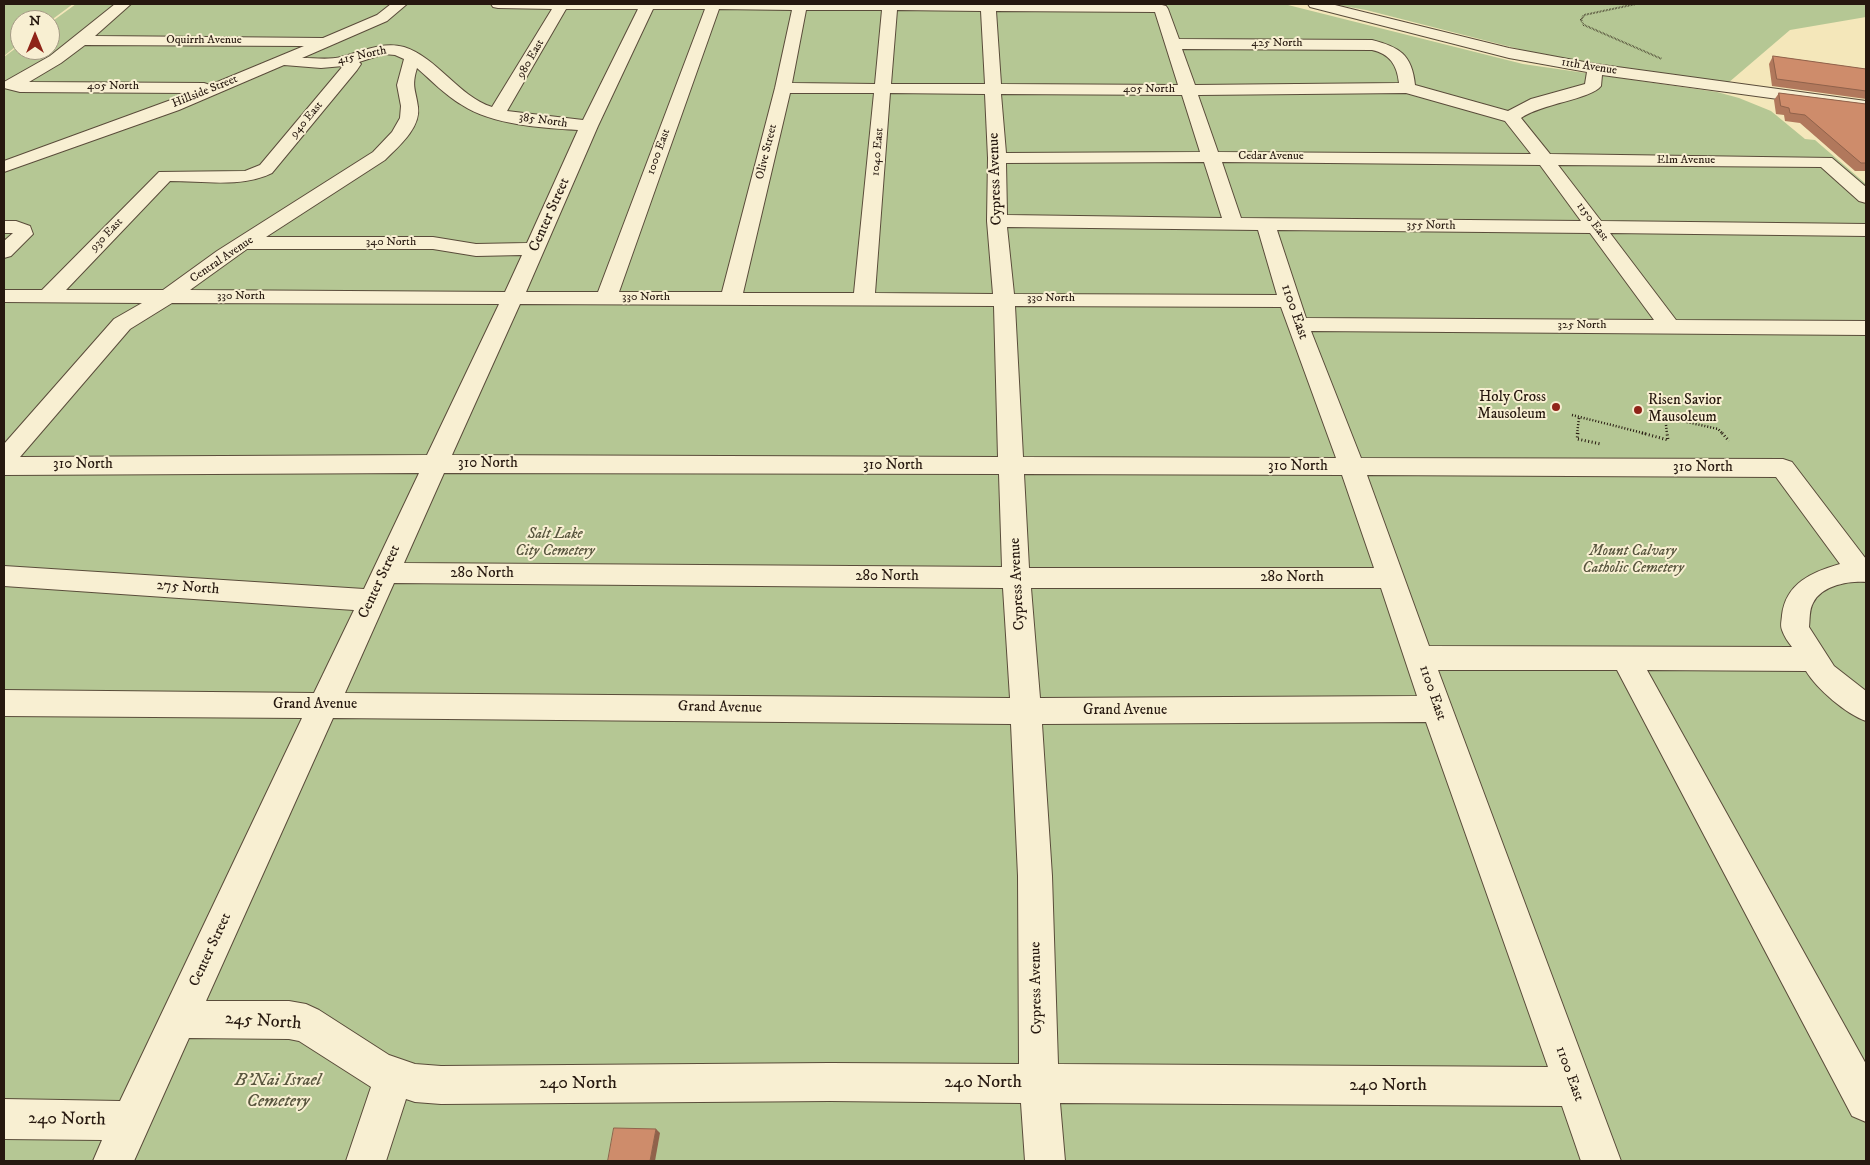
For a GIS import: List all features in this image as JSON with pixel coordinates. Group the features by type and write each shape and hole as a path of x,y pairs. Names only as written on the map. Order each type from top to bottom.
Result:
{"street":[{"path":"7,86 27,78 46,66 124,4"},
{"name":"Hillside Street","path":"4,167 173,106 382,18 400,4"},
{"path":"498,4 1154,7 1162,9 1233,223"},
{"name":"11th Avenue","path":"1315,4 1509,53 1595,69 1866,106"},
{"name":"980 East","path":"497,113 562,5"},
{"name":"Center Street","path":"113,1161 513,297 589,126 647,5"},
{"name":"1000 East","path":"606,298 713,6"},
{"name":"Olive Street","path":"731,298 783,88 800,6"},
{"name":"1040 East","path":"864,298 890,6"},
{"name":"Cypress Avenue","path":"988,6 997,158 997,221 1004,298 1016,578 1026,711 1035,876 1040,1083 1045,1161"},
{"name":"Oquirrh Avenue","path":"80,40 328,41"},
{"name":"425 North","path":"1173,44 1361,44 1380,47 1395,54 1408,81 1407,88"},
{"name":"415 North","path":"279,62 331,62 349,59 370,52 391,50 408,54 412,59"},
{"name":"940 East","path":"165,176 254,175 266,169 351,67 353,64 349,59"},
{"path":"412,59 471,104 497,113"},
{"name":"Central Avenue","path":"4,460 122,324 169,296 224,255 246,243 379,156 397,137 407,122 410,103 405,84 412,59"},
{"path":"1511,117 1520,110 1535,104 1587,90 1593,86 1595,69"},
{"name":"405 North","path":"7,86 215,88"},
{"name":"405 North","path":"783,88 1189,90 1407,88 1511,117"},
{"name":"385 North","path":"497,113 551,123 589,126"},
{"name":"1150 East","path":"1511,117 1546,160 1670,327"},
{"name":"Cedar Avenue","path":"997,158 1211,157 1546,160"},
{"name":"Elm Avenue","path":"1546,160 1826,162 1866,197"},
{"name":"930 East","path":"49,295 165,176"},
{"name":"355 North","path":"997,221 1866,230"},
{"name":"1100 East","path":"1266,224 1294,312 1352,467 1436,709 1601,1161"},
{"path":"4,252 23,234 13,228"},
{"name":"340 North","path":"246,243 433,243 476,250 535,249"},
{"name":"330 North","path":"4,296 1004,298 1294,312"},
{"name":"325 North","path":"1294,312 1670,327 1866,328"},
{"name":"310 North","path":"4,466 435,464 1783,468 1863,571"},
{"path":"1863,571 1838,575 1815,583 1800,599 1795,628 1824,675 1866,708"},
{"name":"280 North","path":"385,573 1016,578 1390,578"},
{"name":"275 North","path":"4,576 372,600"},
{"path":"1419,658 1813,659"},
{"path":"1624,658 1866,1102"},
{"name":"Grand Avenue","path":"4,703 324,704 1026,711 1436,709"},
{"name":"245 North","path":"179,1019 289,1020 306,1023 379,1071 394,1075"},
{"path":"366,1161 394,1075"},
{"name":"240 North","path":"394,1075 415,1083 441,1085 820,1082 1574,1087"},
{"name":"240 North","path":"4,1119 131,1121"}],"path":[{"path":"1636,4 1584,15 1582,20 1584,25 1685,69 1703,83"},
{"path":"1572,415 1668,440 1666,425"},
{"path":"1678,420 1718,429 1730,441"}],"green space":[{"path":"4,4 73,4 60,14 60,10 10,10 10,51 4,56"},
{"name":"Salt Lake City Cemetery","path":"76,4 1284,4 1523,64 1717,92 1739,98 1771,111 1805,139 1815,140 1866,184 1866,1161 4,1161 4,57 10,52 10,60 60,60 60,16"},
{"path":"1331,4 1866,4 1866,17 1790,30 1728,83 1558,59 1366,10"}],"building":[{"path":"1773,56 1866,69 1866,91 1777,79"},
{"path":"1779,93 1866,104 1866,163 1861,163 1805,115 1790,113 1789,108 1781,106"},
{"path":"614,1128 656,1129 650,1161 608,1161"}],"place":[{"name":"Holy Cross Mausoleum","path":"1556,407"},
{"name":"Risen Savior Mausoleum","path":"1638,410"}],"park label":[{"name":"Mount Calvary Catholic Cemetery","path":"1633,560"},
{"name":"B'Nai Israel Cemetery","path":"278,1091"}]}
